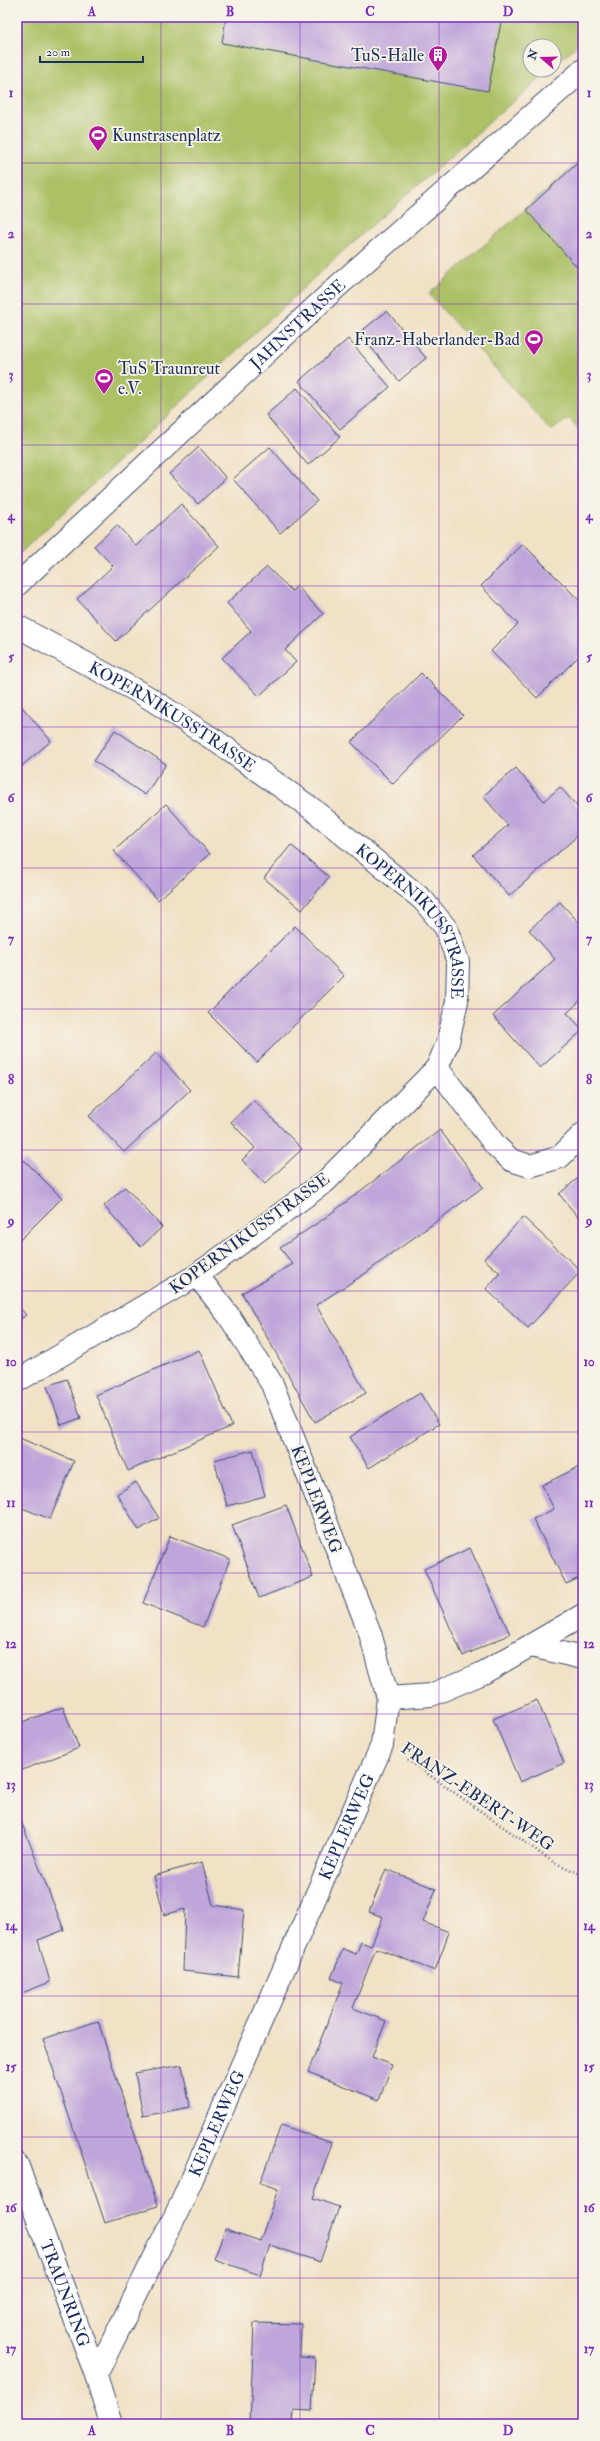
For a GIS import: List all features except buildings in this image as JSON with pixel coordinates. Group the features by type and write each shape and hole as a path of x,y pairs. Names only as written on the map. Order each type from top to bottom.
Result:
{"street":[{"name":"JAHNSTRASSE","path":"17,585 339,285 583,70"},
{"name":"KOPERNIKUSSTRASSE","path":"17,626 146,696 216,740 311,808 423,900 446,928 458,962 457,1001 448,1042 437,1068 326,1181 197,1275 17,1381"},
{"path":"437,1068 496,1146 511,1160 530,1166 560,1157 583,1134"},
{"name":"KEPLERWEG","path":"96,2376 180,2204 382,1745 388,1698 370,1633 272,1384 229,1316 197,1275"},
{"path":"388,1698 431,1694 483,1672 583,1615"},
{"path":"531,1646 583,1658"},
{"name":"TRAUNRING","path":"17,2164 96,2376 111,2424"}],"path":[{"name":"FRANZ-EBERT-WEG","path":"382,1745 416,1765 553,1862 583,1875"}],"green space":[{"name":"TuS Traunreut e.V.","path":"17,17 583,17 583,40 562,58 562,38 522,38 522,78 540,78 344,250 17,556"},
{"name":"Franz-Haberlander-Bad","path":"583,158 583,434 569,418 551,431 429,294"}],"place":[{"name":"TuS-Halle","path":"438,72"},
{"name":"Kunstrasenplatz","path":"98,152"},
{"name":"Franz-Haberlander-Bad","path":"534,356"},
{"name":"TuS Traunreut e.V.","path":"104,395"}]}
